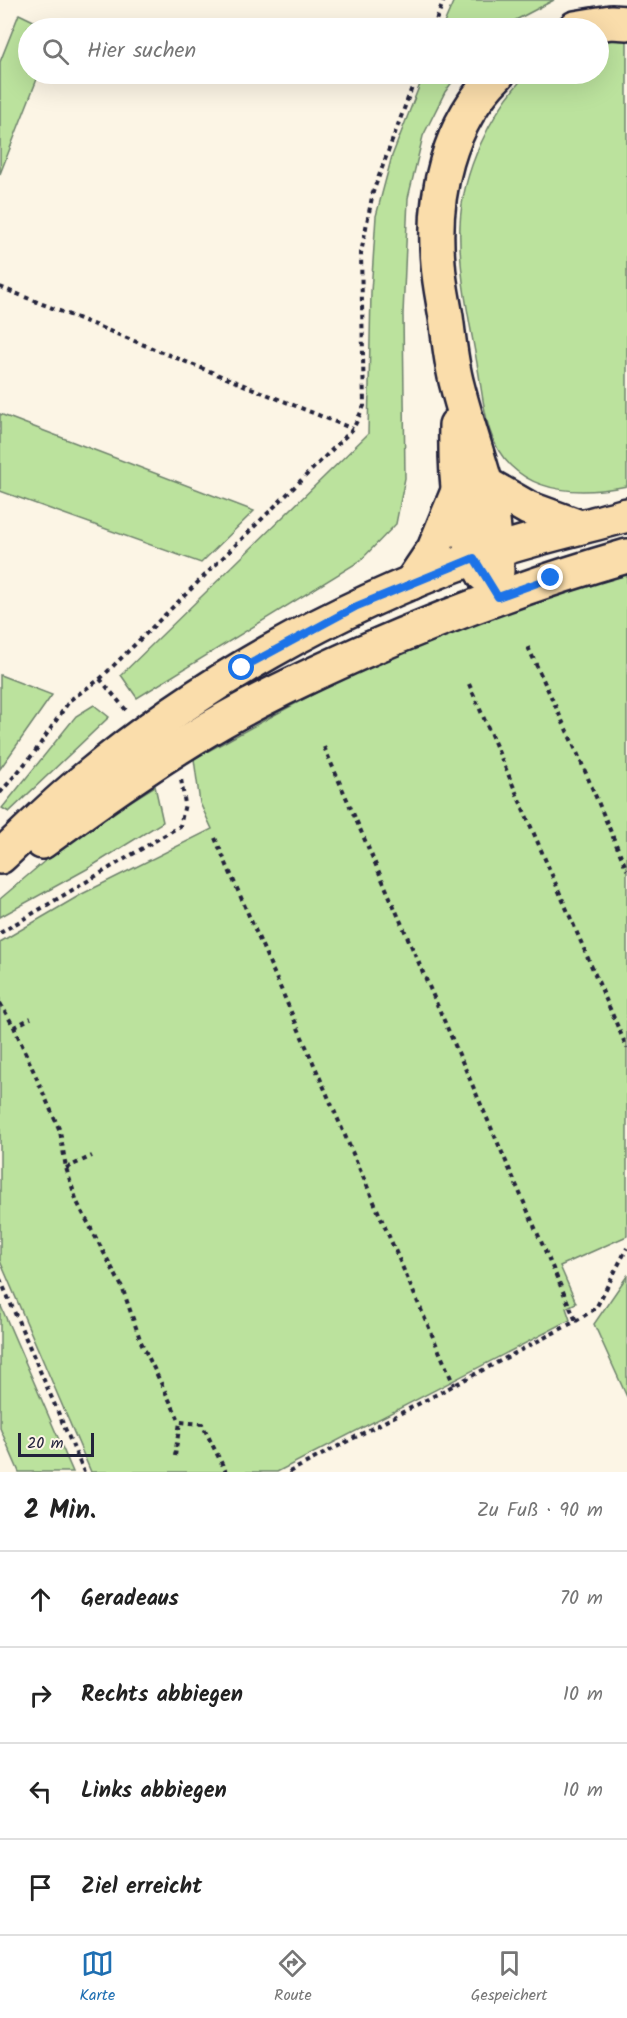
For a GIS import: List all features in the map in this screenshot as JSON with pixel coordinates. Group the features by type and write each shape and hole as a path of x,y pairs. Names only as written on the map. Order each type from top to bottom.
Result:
{"main road":[{"path":"569,18 596,0"},
{"path":"609,22 627,23"},
{"path":"488,84 464,118 448,152 440,190 438,263 472,487 485,554 498,597"},
{"path":"472,487 580,527"},
{"path":"411,583 472,487"},
{"path":"0,857 83,780 175,710 242,668 306,632 357,606 485,554 627,515"},
{"path":"0,872 105,796 173,751 258,701 407,633 498,597 551,578 627,556"}],"path":[{"path":"437,18 444,0"},
{"path":"0,793 34,753 70,700 100,679 353,429 364,406 361,319 363,243 373,192 413,84"},
{"path":"0,287 353,429"},
{"path":"528,647 579,757 627,870"},
{"path":"100,679 123,707"},
{"path":"469,684 627,1048"},
{"path":"324,747 576,1321"},
{"path":"0,933 180,826 185,804 180,777"},
{"path":"215,838 454,1385"},
{"path":"0,1003 14,1027 60,1131 66,1168 77,1203 122,1287 141,1342 180,1422 175,1456"},
{"path":"14,1027 31,1018"},
{"path":"66,1168 92,1156"},
{"path":"289,1472 576,1321 596,1308 627,1248"},
{"path":"0,1279 84,1472"},
{"path":"180,1422 202,1424 226,1472"}],"green space":[{"path":"454,0 554,0 520,18 446,18"},
{"path":"19,14 27,18 18,18 18,84 35,84 0,174 0,62"},
{"path":"609,32 627,32 627,486 597,490 566,490 523,476 502,456 487,421 465,297 460,225 466,184 473,164 491,124 518,84 609,84"},
{"path":"420,84 451,84 423,136 408,198 403,314 405,478 396,524 360,561 137,698 121,675 368,434 371,292 376,216 392,156"},
{"path":"0,414 254,511 201,563 0,491"},
{"path":"627,572 627,1236 560,1266 576,1303 566,1308 570,1320 277,1472 91,1472 0,1261 0,942 82,894 212,829 200,803 194,759 326,688 428,639 503,610"},
{"path":"0,675 52,695 0,769"},
{"path":"94,705 109,717 9,812 2,808 76,716"},
{"path":"155,786 163,822 87,869 0,917 0,899 73,837"},
{"path":"627,1276 627,1397 594,1324"},
{"path":"0,1304 73,1472 19,1472 0,1428"}],"route":[{"path":"242,668 357,606 474,558 498,597 551,578"}]}
